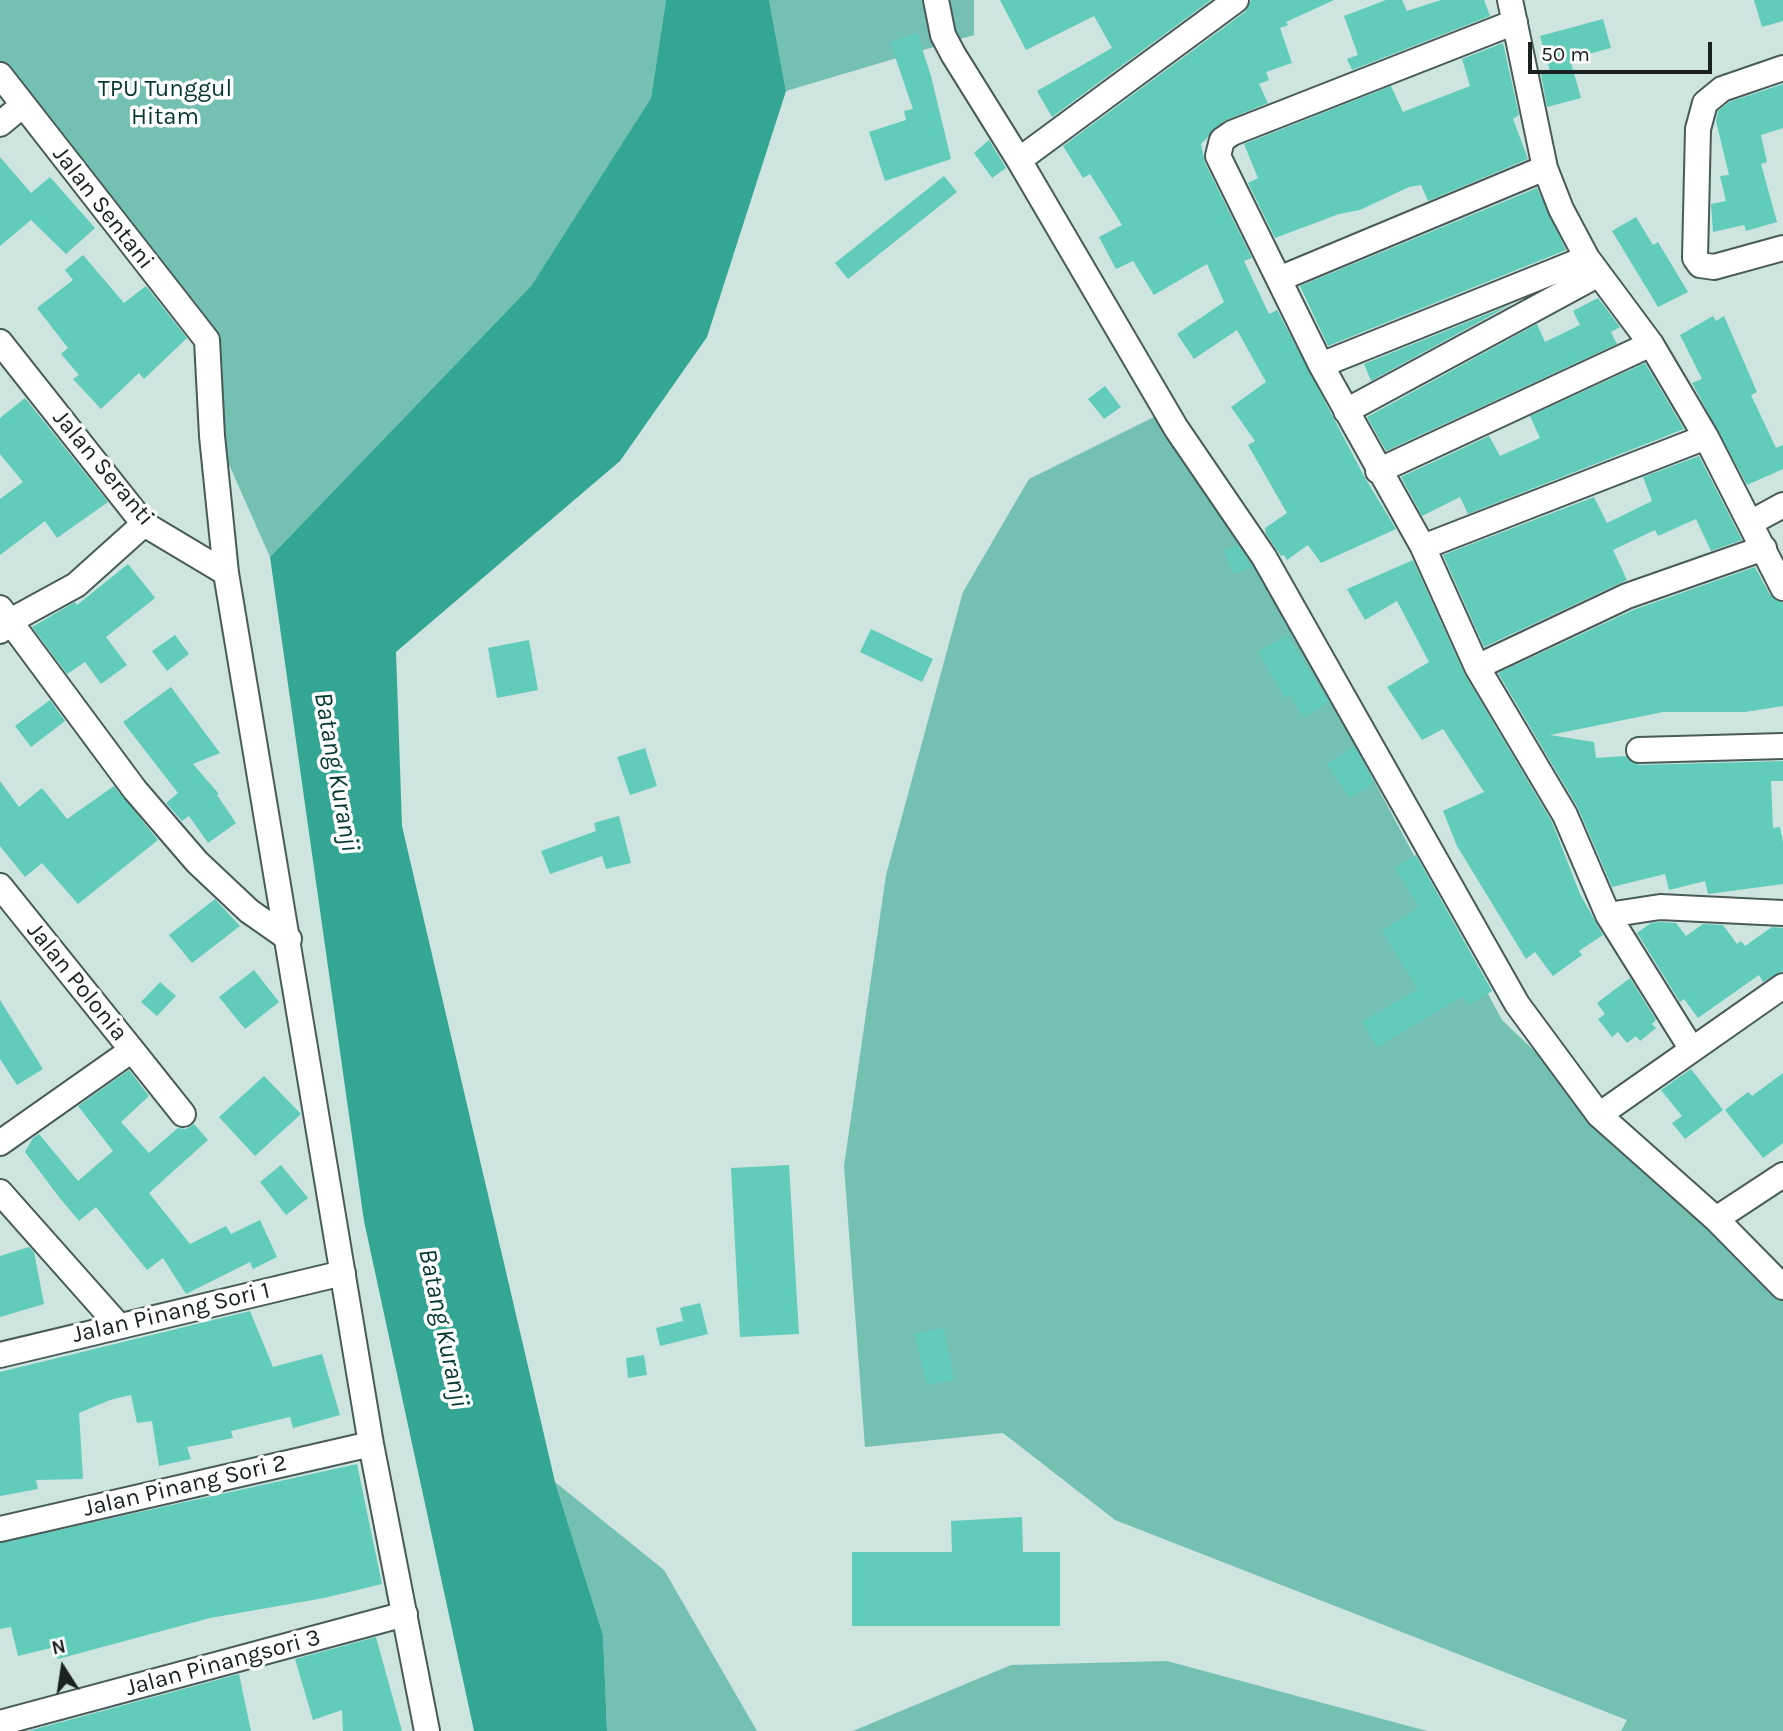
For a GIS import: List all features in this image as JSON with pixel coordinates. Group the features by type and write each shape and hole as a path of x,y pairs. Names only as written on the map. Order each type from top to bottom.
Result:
{"street":[{"path":"936,0 943,35 953,54 1176,428 1264,557 1517,1004 1599,1115 1716,1219 1783,1287"},
{"path":"1018,160 1236,0"},
{"path":"1691,1048 1608,915 1565,815 1477,667 1423,547 1321,365 1222,166 1218,150 1222,140 1232,133 1513,11 1545,168 1561,209 1593,266 1651,344 1706,437 1783,588"},
{"path":"1783,68 1722,89 1704,103 1698,129 1695,258 1702,266 1714,267 1783,248"},
{"name":"Jalan Sentani","path":"0,75 207,340 212,436 226,573"},
{"path":"0,124 23,105"},
{"path":"1279,279 1545,168"},
{"path":"1321,365 1593,266"},
{"path":"1346,411 1593,266"},
{"name":"Jalan Seranti","path":"0,342 144,524 226,573"},
{"path":"1378,471 1651,344"},
{"path":"1423,547 1706,437"},
{"path":"1750,523 1783,505"},
{"path":"144,524 76,585 4,620 135,790 197,863 249,911 289,939"},
{"path":"1477,667 1628,596 1764,548"},
{"path":"226,573 371,1444 427,1731"},
{"path":"1639,750 1783,746"},
{"name":"Jalan Polonia","path":"0,886 132,1050 0,1143"},
{"path":"1608,915 1660,907 1783,913"},
{"path":"1599,1115 1783,986"},
{"path":"132,1050 183,1114"},
{"path":"1716,1219 1783,1175"},
{"path":"0,1192 119,1326"},
{"name":"Jalan Pinang Sori 1","path":"0,1355 343,1273"},
{"name":"Jalan Pinang Sori 2","path":"0,1529 371,1444"},
{"name":"Jalan Pinangsori 3","path":"0,1723 405,1615"}],"green space":[{"name":"TPU Tunggul Hitam","path":"0,0 666,0 651,98 531,286 270,557 227,460 209,321 0,64"},
{"path":"769,0 974,0 974,35 786,91"},
{"path":"1174,407 1502,1020 1783,1288 1783,1731 1621,1731 1627,1720 1115,1520 1003,1433 865,1447 844,1166 886,875 963,592 1029,479"},
{"path":"555,1482 664,1570 757,1731 607,1731 603,1635"},
{"path":"1167,1661 1427,1731 853,1731 1011,1665"}],"water":[{"name":"Batang Kuranji","path":"666,0 769,0 786,91 707,337 620,461 396,652 402,826 555,1482 603,1635 607,1731 474,1731 364,1221 270,557 531,286 651,98"}],"building":[{"path":"1000,0 1211,0 1052,117 1037,91 1112,48 1094,16 1026,50"},
{"path":"1251,0 1334,0 1286,22 1288,25 1280,28 1292,63 1266,72 1269,80 1259,84 1268,103 1224,121 1201,144 1205,163 1252,258 1244,261 1269,314 1277,310 1365,478 1396,529 1321,563 1308,545 1287,560 1284,555 1281,556 1266,534 1265,528 1287,513 1248,445 1255,441 1231,407 1266,382 1237,330 1194,359 1177,334 1224,302 1207,264 1154,295 1133,261 1116,269 1099,237 1122,225 1090,174 1083,178 1063,146 1245,12"},
{"path":"1386,0 1402,0 1407,11 1441,0 1484,0 1490,16 1352,70 1347,59 1358,55 1344,16"},
{"path":"1754,0 1783,0 1783,21 1762,27"},
{"path":"1603,19 1611,48 1570,59 1581,98 1547,107 1541,74 1550,71 1540,36"},
{"path":"917,33 931,76 951,159 885,181 869,132 906,120 904,111 913,109 890,42"},
{"path":"1503,43 1519,115 1513,119 1528,159 1428,201 1421,185 1409,187 1360,210 1339,214 1275,238 1248,183 1258,178 1244,144 1391,86 1403,112 1470,86 1462,59"},
{"path":"1783,84 1783,128 1761,135 1767,162 1761,164 1777,222 1746,231 1744,225 1713,232 1711,204 1726,201 1720,176 1729,175 1716,121 1718,111 1729,102"},
{"path":"989,140 1006,168 992,178 974,153"},
{"path":"0,157 31,193 50,177 95,228 66,254 31,220 0,246"},
{"path":"944,176 957,192 848,279 835,263"},
{"path":"1537,188 1566,250 1328,346 1300,286"},
{"path":"1636,217 1653,245 1658,242 1688,292 1658,307 1612,231"},
{"path":"83,255 124,303 146,286 187,338 144,379 139,373 101,409 73,379 79,375 61,354 68,348 37,308 73,280 65,270"},
{"path":"1598,298 1620,327 1611,332 1617,344 1386,451 1367,417 1537,324 1545,342 1580,325 1573,311"},
{"path":"1512,304 1371,381 1364,364"},
{"path":"1713,316 1716,321 1724,316 1757,392 1751,395 1776,448 1783,445 1783,469 1747,485 1692,383 1702,379 1680,335"},
{"path":"1645,363 1684,429 1468,514 1460,497 1422,516 1401,477 1489,436 1500,456 1540,438 1530,416"},
{"path":"1105,386 1121,407 1104,419 1088,399"},
{"path":"25,398 108,502 57,538 45,521 0,555 0,499 23,482 0,454 0,418"},
{"path":"1699,456 1742,540 1711,551 1696,519 1658,536 1655,530 1613,550 1627,580 1484,647 1443,555 1594,497 1607,523 1652,501 1643,477"},
{"path":"1238,545 1252,567 1233,574 1224,550"},
{"path":"1413,560 1464,673 1552,822 1580,894 1603,935 1579,951 1582,955 1553,976 1535,952 1526,959 1457,846 1443,811 1484,792 1443,729 1422,740 1387,687 1429,662 1397,601 1365,620 1347,589"},
{"path":"128,564 155,598 106,637 127,665 101,684 85,662 67,674 32,627 75,602 77,605"},
{"path":"1755,567 1770,595 1783,603 1783,706 1745,712 1663,712 1550,735 1594,742 1596,758 1626,756 1639,765 1783,761 1783,781 1771,781 1773,828 1780,827 1783,842 1783,884 1708,894 1705,881 1669,890 1665,874 1612,887 1578,808 1498,673 1633,610"},
{"path":"871,629 933,659 922,682 860,652"},
{"path":"175,635 189,654 167,671 152,651"},
{"path":"1287,635 1329,702 1304,718 1290,695 1285,698 1258,652"},
{"path":"529,640 538,690 497,698 488,648"},
{"path":"171,687 220,753 193,764 219,794 217,795 236,823 208,843 189,816 182,821 166,803 178,793 123,722"},
{"path":"50,700 65,721 31,747 15,726"},
{"path":"1354,746 1374,782 1350,798 1327,764"},
{"path":"645,748 657,786 630,795 617,757"},
{"path":"0,781 19,807 42,788 67,819 114,786 158,840 78,904 42,863 25,877 0,846"},
{"path":"619,816 631,863 606,869 602,856 550,874 541,851 596,831 594,823"},
{"path":"1416,855 1492,991 1469,1005 1463,996 1377,1047 1362,1022 1418,989 1382,931 1419,907 1395,868"},
{"path":"215,899 240,926 192,963 169,935"},
{"path":"1651,923 1676,923 1686,936 1703,924 1723,925 1737,944 1741,941 1745,946 1772,927 1783,928 1783,971 1763,982 1759,975 1698,1018 1684,999 1680,1002 1637,933"},
{"path":"254,970 279,1002 245,1029 219,997"},
{"path":"1630,978 1656,1020 1652,1024 1656,1028 1640,1041 1636,1036 1627,1043 1618,1032 1612,1037 1598,1019 1605,1014 1597,1003"},
{"path":"160,982 176,996 157,1016 141,1002"},
{"path":"0,1000 43,1069 17,1085 0,1059"},
{"path":"1691,1069 1723,1110 1685,1139 1672,1123 1682,1116 1661,1090"},
{"path":"129,1070 149,1096 121,1122 149,1153 178,1128 186,1129 194,1124 208,1140 149,1193 190,1244 226,1226 231,1234 260,1220 277,1257 253,1269 250,1262 186,1294 163,1258 147,1270 96,1207 79,1221 59,1197 25,1152 33,1138 39,1134 78,1181 113,1151 78,1106"},
{"path":"1783,1073 1783,1143 1763,1158 1725,1110 1748,1092 1752,1096"},
{"path":"264,1076 301,1114 255,1156 219,1117"},
{"path":"281,1165 308,1198 286,1215 260,1182"},
{"path":"789,1165 799,1334 740,1337 731,1168"},
{"path":"29,1247 34,1252 44,1304 0,1317 0,1256"},
{"path":"700,1303 708,1334 660,1346 656,1328 683,1321 680,1308"},
{"path":"250,1311 273,1367 322,1354 340,1415 293,1428 290,1417 231,1431 233,1438 187,1447 191,1459 159,1466 152,1421 137,1423 131,1395 110,1400 79,1413 83,1479 36,1480 38,1489 0,1496 0,1372"},
{"path":"943,1328 954,1380 927,1385 915,1334"},
{"path":"644,1355 647,1375 628,1378 626,1358"},
{"path":"357,1464 382,1584 324,1598 210,1618 58,1659 55,1647 18,1656 11,1627 0,1629 0,1543"},
{"path":"1022,1517 1023,1552 1060,1552 1060,1626 852,1626 852,1552 952,1552 951,1521"},
{"path":"376,1637 402,1731 343,1731 342,1710 313,1720 295,1659"},
{"path":"239,1674 251,1731 28,1731"}]}
